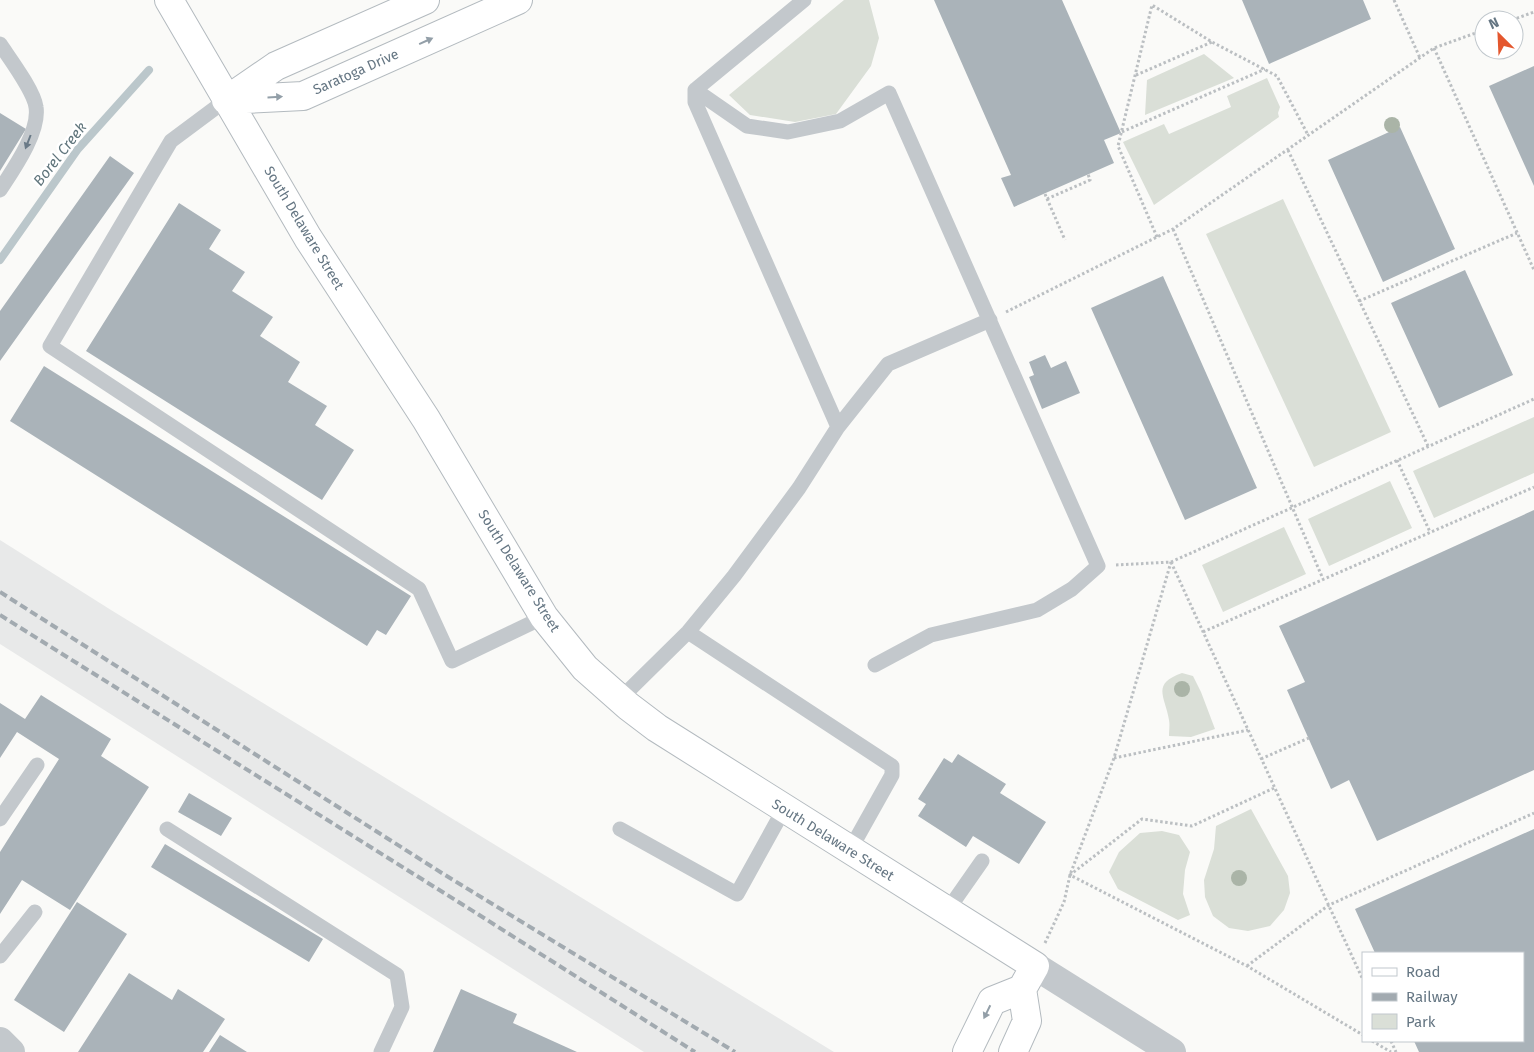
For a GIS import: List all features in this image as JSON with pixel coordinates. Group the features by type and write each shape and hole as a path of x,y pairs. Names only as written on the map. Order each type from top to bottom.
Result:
{"main road":[{"name":"South Delaware Street","path":"169,0 226,100 339,288 451,459 544,617 584,668 657,728 947,911 1028,977"},
{"path":"226,100 276,66 425,0"},
{"name":"Saratoga Drive","path":"226,100 303,96 518,0"},
{"path":"967,1052 992,1001 1028,977"},
{"path":"1013,1052 1027,1021 1028,977"}],"street":[{"name":"South Delaware Street","path":"1028,977 1172,1052"},
{"path":"0,1041 11,1052"}],"lane":[{"path":"694,90 804,0"},
{"path":"0,44 32,96 36,107 36,120 24,152 0,190"},
{"path":"694,90 747,126 788,132 840,121 889,93 1098,566 1072,589 1037,610 931,635 875,665"},
{"path":"694,90 696,102 838,427"},
{"path":"226,100 172,141 50,346 419,589 452,661 544,617"},
{"path":"620,699 688,632 734,576 799,488 838,427 888,364 990,320"},
{"path":"688,632 892,766 892,775 850,850"},
{"path":"0,819 37,765"},
{"path":"620,829 737,894 784,809"},
{"path":"167,829 397,975 402,1007 381,1052"},
{"path":"947,911 982,861"},
{"path":"0,956 34,912"}],"path":[{"path":"1394,0 1420,58"},
{"path":"1157,237 1118,146 1152,5 1212,42 1277,76 1308,136"},
{"path":"990,320 1173,229 1434,48 1474,34"},
{"path":"1135,75 1212,42"},
{"path":"1434,48 1534,270"},
{"path":"1121,132 1264,69"},
{"path":"1288,150 1428,446"},
{"path":"1047,199 1090,180 1088,174"},
{"path":"1045,194 1065,240"},
{"path":"1173,229 1323,579"},
{"path":"1359,301 1517,233"},
{"path":"1098,566 1171,562 1534,399"},
{"path":"1397,460 1430,532"},
{"path":"1203,632 1534,487"},
{"path":"1171,562 1362,978"},
{"path":"1028,977 1064,902 1070,876 1114,758 1171,562"},
{"path":"1114,758 1248,730"},
{"path":"1261,759 1309,738"},
{"path":"1070,876 1142,819 1192,826 1274,788"},
{"path":"1247,966 1328,905 1534,813"},
{"path":"1070,876 1247,966 1362,1034"},
{"path":"1374,1042 1391,1052"}],"shaded area":[{"path":"0,540 111,610 834,1052 644,1052 0,644"}],"green space":[{"path":"844,0 869,0 879,38 871,66 836,114 795,122 750,115 729,95"},
{"path":"1204,54 1234,78 1145,115 1147,80"},
{"path":"1267,78 1280,107 1279,117 1154,205 1123,142 1164,124 1169,134 1231,107 1227,96"},
{"path":"1283,199 1391,432 1314,467 1206,234"},
{"path":"1534,417 1534,473 1434,518 1413,471"},
{"path":"1390,481 1412,528 1329,566 1308,519"},
{"path":"1284,527 1306,574 1223,612 1202,565"},
{"path":"1182,673 1193,676 1215,729 1191,737 1169,736 1169,722 1162,692 1163,686 1172,677"},
{"path":"1251,809 1288,876 1290,893 1284,910 1270,926 1248,931 1229,928 1213,916 1205,897 1204,880 1214,849 1216,826"},
{"path":"1162,831 1179,835 1190,852 1185,870 1183,894 1190,915 1178,920 1118,889 1109,872 1119,852 1140,833"}],"building":[{"path":"934,0 1062,0 1121,133 1104,140 1114,163 1014,207 1001,178 1011,175"},
{"path":"1242,0 1363,0 1371,19 1269,64"},
{"path":"1534,66 1534,186 1489,86"},
{"path":"0,113 26,129 0,171"},
{"path":"1400,127 1455,249 1383,282 1328,160"},
{"path":"110,156 134,173 0,361 0,311"},
{"path":"179,203 221,230 209,249 245,272 232,291 273,317 260,336 300,362 288,382 327,406 315,425 354,450 322,500 86,351"},
{"path":"1465,270 1513,375 1439,408 1391,303"},
{"path":"1163,276 1257,488 1185,520 1091,308"},
{"path":"1045,355 1051,368 1066,361 1080,393 1042,409 1029,377 1034,375 1029,362"},
{"path":"44,366 411,596 386,635 377,630 367,646 10,421"},
{"path":"1534,510 1534,770 1377,841 1349,780 1331,789 1287,690 1305,682 1279,626"},
{"path":"41,695 111,739 101,756 149,787 70,910 22,880 0,914 0,852 59,759 17,732 0,758 0,703 25,719"},
{"path":"958,754 1006,784 1000,793 1046,822 1019,864 973,836 966,847 918,816 926,804 918,799 944,758 952,763"},
{"path":"189,793 232,818 221,836 178,812"},
{"path":"1534,829 1534,1052 1419,1052 1414,1042 1524,1042 1524,952 1375,952 1355,909"},
{"path":"165,844 323,939 309,962 151,867"},
{"path":"77,902 127,934 64,1032 14,1000"},
{"path":"129,973 172,1000 178,989 225,1019 203,1052 78,1052"},
{"path":"461,989 517,1014 513,1023 577,1052 433,1052"},
{"path":"220,1035 247,1052 209,1052"}],"waterway":[{"name":"Borel Creek","path":"0,260 78,149 149,70"}],"railway":[{"path":"0,592 445,875 735,1052"},
{"path":"0,615 695,1052"}]}
